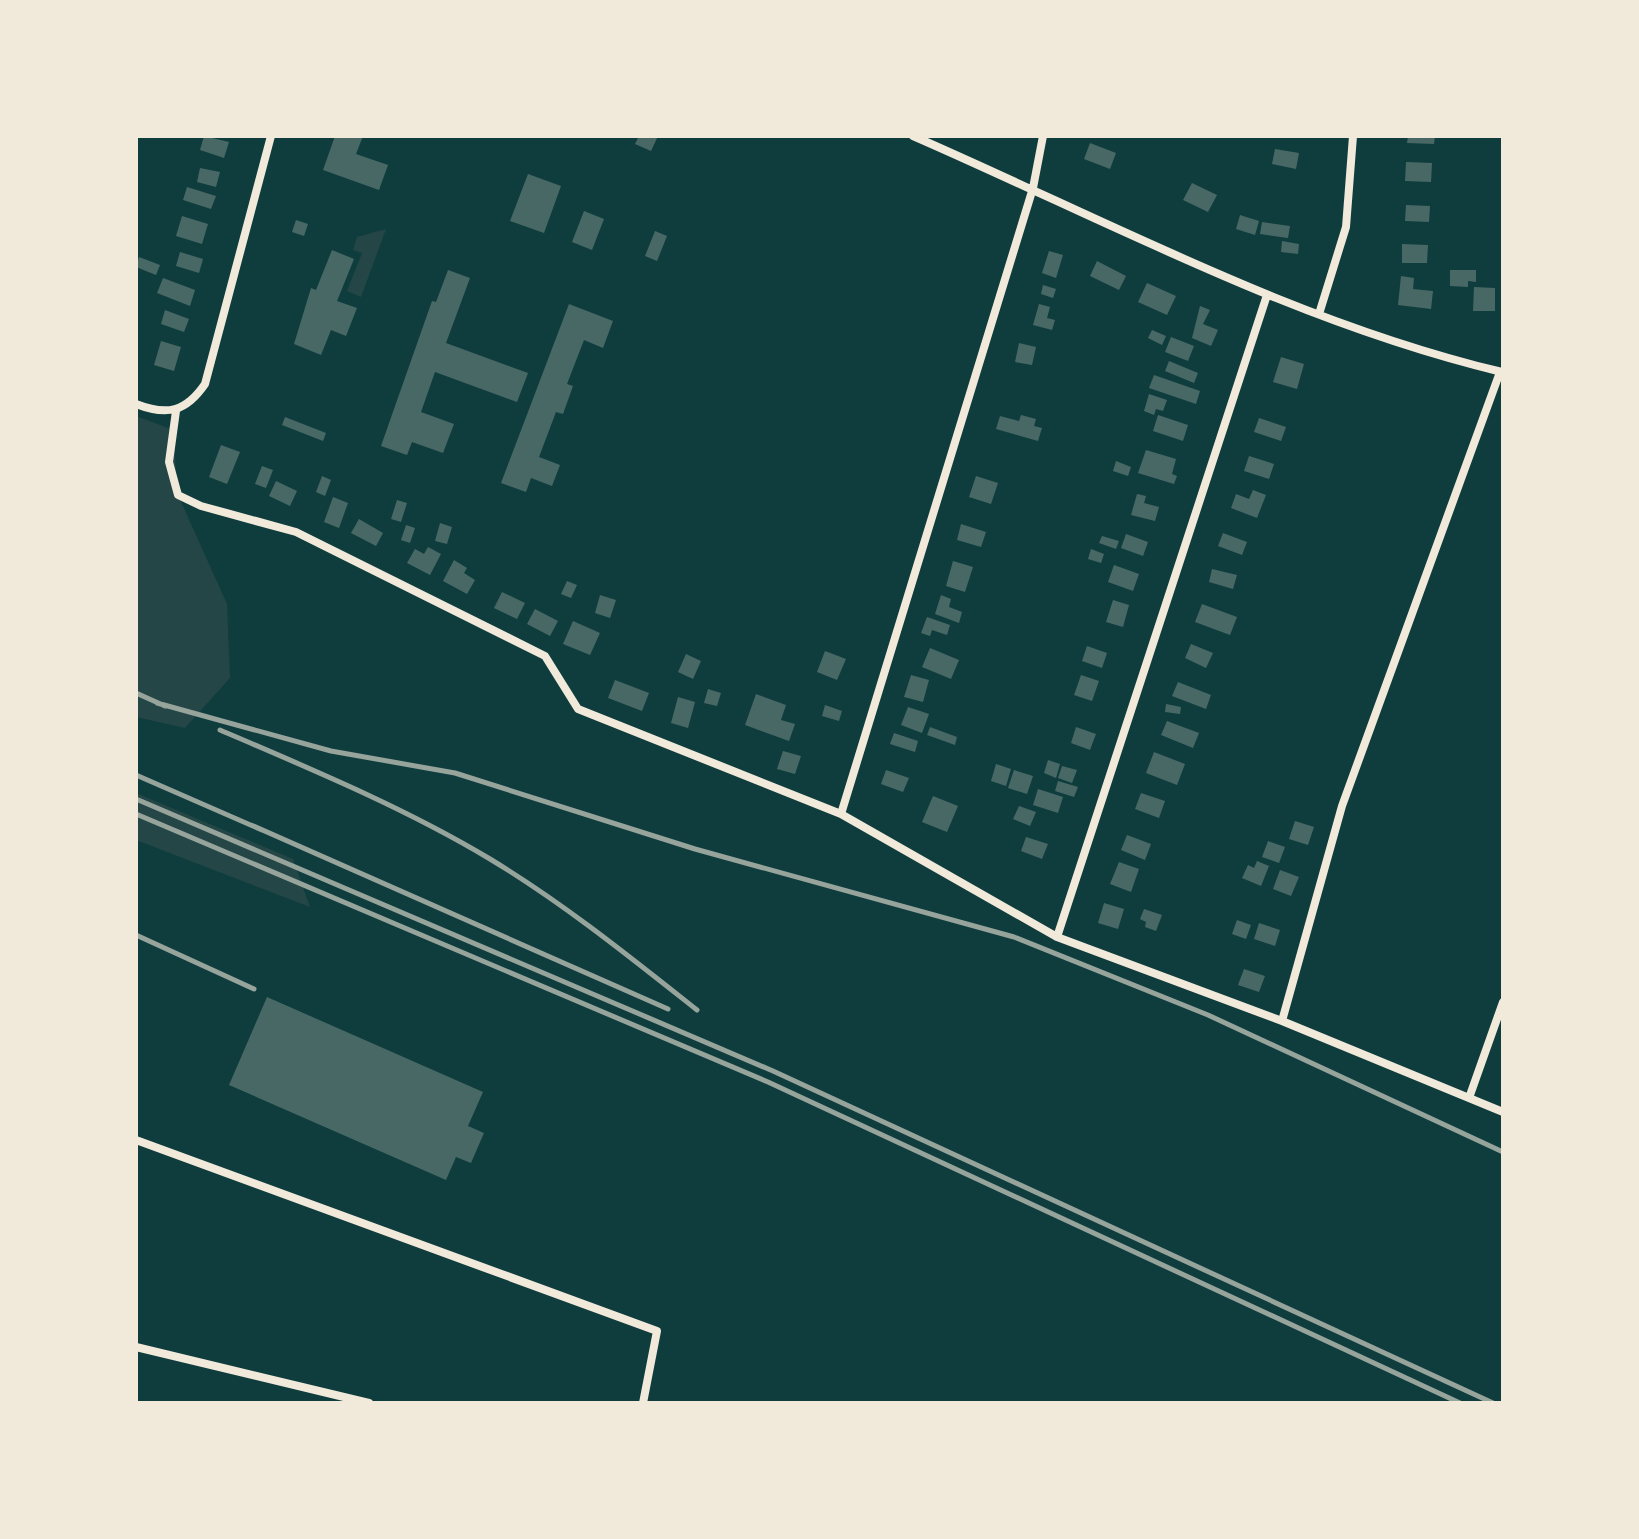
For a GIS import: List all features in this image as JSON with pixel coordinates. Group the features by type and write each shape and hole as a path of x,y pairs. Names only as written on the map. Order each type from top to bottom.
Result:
{"street":[{"path":"136,404 152,410 176,411 194,401 211,368 271,136"},
{"path":"913,136 1267,295 1450,359 1501,372 1342,806 1282,1021"},
{"path":"841,814 1033,188 1043,136"},
{"path":"1319,314 1346,227 1353,136"},
{"path":"1057,937 1267,295"},
{"path":"176,411 169,462 178,495 201,506 296,532 545,656 578,709 841,814 1057,937 1282,1021 1503,1112"},
{"path":"1469,1098 1503,1002"},
{"path":"136,1140 657,1331 643,1403"},
{"path":"136,1347 369,1403"}],"shaded area":[{"path":"386,229 361,297 347,291 362,253 353,250 357,237"},
{"path":"136,416 173,430 178,495 227,604 230,678 185,728 136,717"},
{"path":"136,793 293,859 310,907 136,840"}],"building":[{"path":"204,136 229,142 224,158 200,150"},
{"path":"335,136 363,136 356,154 388,165 379,190 323,170"},
{"path":"639,136 658,136 651,151 635,144"},
{"path":"1408,136 1435,136 1434,144 1407,143"},
{"path":"1090,143 1116,153 1110,169 1084,159"},
{"path":"1275,149 1299,153 1296,169 1272,164"},
{"path":"1406,162 1432,163 1431,182 1405,181"},
{"path":"200,168 220,172 216,187 197,182"},
{"path":"528,174 561,186 544,233 510,221"},
{"path":"1192,183 1217,195 1208,212 1183,200"},
{"path":"187,187 216,196 211,209 183,200"},
{"path":"1406,205 1430,206 1429,222 1405,221"},
{"path":"584,211 604,219 592,250 572,242"},
{"path":"1240,215 1259,221 1255,235 1236,229"},
{"path":"182,216 208,224 202,244 176,236"},
{"path":"296,220 308,224 304,236 292,232"},
{"path":"1262,222 1290,226 1288,238 1260,234"},
{"path":"655,231 667,236 657,261 645,256"},
{"path":"1282,241 1299,244 1298,254 1281,252"},
{"path":"1402,244 1428,245 1427,263 1402,263"},
{"path":"332,250 354,259 337,301 357,308 346,336 331,330 321,355 294,344 311,288 316,290"},
{"path":"1049,251 1063,255 1056,278 1042,273"},
{"path":"180,252 203,259 199,273 176,266"},
{"path":"139,257 160,265 156,275 136,267"},
{"path":"1097,261 1126,276 1119,290 1090,276"},
{"path":"448,270 470,278 446,343 528,373 517,402 435,372 421,412 454,424 443,453 412,442 407,455 381,446 432,301 436,302"},
{"path":"1450,270 1476,270 1476,282 1468,281 1468,287 1450,286"},
{"path":"1401,276 1414,278 1413,289 1433,291 1431,309 1398,305"},
{"path":"163,278 195,290 190,306 157,293"},
{"path":"1147,283 1176,296 1167,315 1138,302"},
{"path":"1043,285 1056,289 1053,298 1041,294"},
{"path":"1474,287 1495,288 1495,311 1473,311"},
{"path":"569,304 613,321 603,348 584,340 567,384 573,386 563,414 556,412 539,457 560,465 552,486 531,478 526,492 501,483"},
{"path":"1039,304 1050,307 1047,318 1055,320 1052,330 1033,325"},
{"path":"1200,306 1210,310 1203,324 1218,330 1211,346 1192,338"},
{"path":"165,310 189,319 184,332 161,324"},
{"path":"1152,330 1166,336 1162,345 1148,338"},
{"path":"1171,337 1194,346 1188,361 1165,352"},
{"path":"161,341 181,347 174,371 154,365"},
{"path":"1019,343 1036,347 1032,365 1015,362"},
{"path":"1281,357 1304,364 1297,389 1273,382"},
{"path":"1169,361 1198,373 1194,383 1165,371"},
{"path":"1154,375 1200,391 1196,404 1149,388"},
{"path":"1149,394 1167,400 1163,411 1156,409 1154,415 1144,411"},
{"path":"1021,415 1036,419 1034,426 1042,428 1038,441 996,429 1000,416 1019,421"},
{"path":"1158,415 1188,425 1183,441 1153,431"},
{"path":"285,417 326,433 323,441 282,425"},
{"path":"1259,418 1286,427 1281,441 1254,432"},
{"path":"221,445 240,452 227,484 209,477"},
{"path":"1146,450 1176,459 1172,474 1177,476 1174,484 1138,473"},
{"path":"1249,456 1274,464 1269,479 1244,471"},
{"path":"1116,461 1131,467 1128,476 1113,471"},
{"path":"262,466 273,470 266,488 255,484"},
{"path":"322,476 331,480 325,496 316,492"},
{"path":"976,476 998,483 991,504 969,497"},
{"path":"276,481 297,491 290,506 269,496"},
{"path":"1253,490 1266,495 1257,518 1231,508 1236,494 1249,499"},
{"path":"1137,494 1146,496 1144,503 1159,507 1155,521 1131,515"},
{"path":"333,497 348,503 339,528 324,522"},
{"path":"397,500 407,503 401,522 391,519"},
{"path":"359,519 383,533 376,546 351,533"},
{"path":"440,523 452,527 447,544 435,541"},
{"path":"961,524 986,532 981,547 957,540"},
{"path":"406,525 415,528 410,543 401,540"},
{"path":"1223,533 1247,542 1242,555 1218,546"},
{"path":"1126,534 1148,542 1143,556 1121,548"},
{"path":"1102,536 1119,541 1116,549 1099,543"},
{"path":"428,547 441,554 430,575 407,563 415,549 424,554"},
{"path":"1091,549 1104,554 1101,563 1088,559"},
{"path":"454,560 467,568 464,573 475,580 467,594 443,581"},
{"path":"953,561 973,567 965,592 946,586"},
{"path":"1114,565 1139,574 1133,591 1108,582"},
{"path":"1212,569 1237,575 1233,589 1209,582"},
{"path":"567,581 577,585 571,598 561,594"},
{"path":"502,592 525,603 517,619 494,608"},
{"path":"600,595 616,600 610,618 595,613"},
{"path":"941,595 951,599 949,607 962,612 959,623 935,614"},
{"path":"1113,600 1129,605 1123,627 1106,622"},
{"path":"1202,604 1237,617 1230,635 1195,622"},
{"path":"535,609 558,621 550,636 527,624"},
{"path":"927,617 950,625 947,635 932,630 930,636 921,633"},
{"path":"573,621 600,633 590,655 563,644"},
{"path":"1191,644 1213,653 1206,668 1185,658"},
{"path":"1087,646 1107,653 1102,668 1082,661"},
{"path":"930,648 959,660 951,679 922,667"},
{"path":"825,651 846,659 837,680 817,672"},
{"path":"686,654 701,661 693,679 678,672"},
{"path":"911,675 929,680 923,702 904,697"},
{"path":"1081,675 1099,681 1092,701 1074,695"},
{"path":"615,680 649,693 642,711 608,698"},
{"path":"1178,682 1211,695 1206,709 1172,696"},
{"path":"708,689 721,693 717,706 704,703"},
{"path":"756,694 786,705 781,720 795,724 789,741 745,725"},
{"path":"678,697 695,702 688,728 671,723"},
{"path":"1166,704 1181,707 1180,714 1165,712"},
{"path":"825,705 842,711 839,721 822,716"},
{"path":"908,707 929,714 922,733 901,725"},
{"path":"1167,721 1199,733 1193,748 1161,735"},
{"path":"930,727 957,737 955,745 927,735"},
{"path":"1076,727 1096,734 1090,750 1071,743"},
{"path":"894,733 918,741 915,752 890,744"},
{"path":"783,751 801,756 795,774 777,769"},
{"path":"1154,752 1185,764 1177,785 1146,773"},
{"path":"1048,760 1060,764 1056,778 1044,773"},
{"path":"996,764 1011,769 1006,786 991,781"},
{"path":"1062,766 1077,770 1072,783 1058,778"},
{"path":"886,770 909,778 903,792 881,784"},
{"path":"1014,770 1033,776 1027,794 1008,788"},
{"path":"1058,781 1078,787 1074,797 1055,791"},
{"path":"1038,789 1063,797 1058,813 1033,805"},
{"path":"1141,793 1165,801 1159,818 1135,809"},
{"path":"933,796 958,806 947,832 922,822"},
{"path":"1019,806 1036,812 1030,826 1013,819"},
{"path":"1295,821 1314,827 1308,845 1289,839"},
{"path":"1127,835 1151,844 1145,860 1121,850"},
{"path":"1026,837 1048,844 1042,859 1021,851"},
{"path":"1268,841 1285,847 1279,863 1262,857"},
{"path":"1257,861 1269,866 1261,886 1242,878 1248,865 1254,868"},
{"path":"1119,862 1139,869 1131,892 1110,884"},
{"path":"1280,870 1299,877 1291,896 1273,889"},
{"path":"1104,903 1124,909 1118,929 1098,923"},
{"path":"1144,909 1162,915 1156,931 1145,927 1146,922 1140,919"},
{"path":"1237,920 1251,925 1246,939 1232,934"},
{"path":"1259,923 1280,930 1275,946 1254,939"},
{"path":"1244,969 1265,976 1259,992 1238,985"},
{"path":"267,997 483,1092 468,1126 484,1133 471,1163 456,1157 446,1180 229,1085"}],"railway":[{"path":"136,693 165,706"},
{"path":"157,703 331,751 455,773 695,849 1014,937 1208,1015 1503,1152"},
{"path":"220,730 391,806 458,840 570,912 697,1010"},
{"path":"136,775 262,830"},
{"path":"136,799 773,1071 1493,1403"},
{"path":"136,814 768,1082 1460,1403"},
{"path":"251,825 668,1009"},
{"path":"136,935 254,989"}]}
